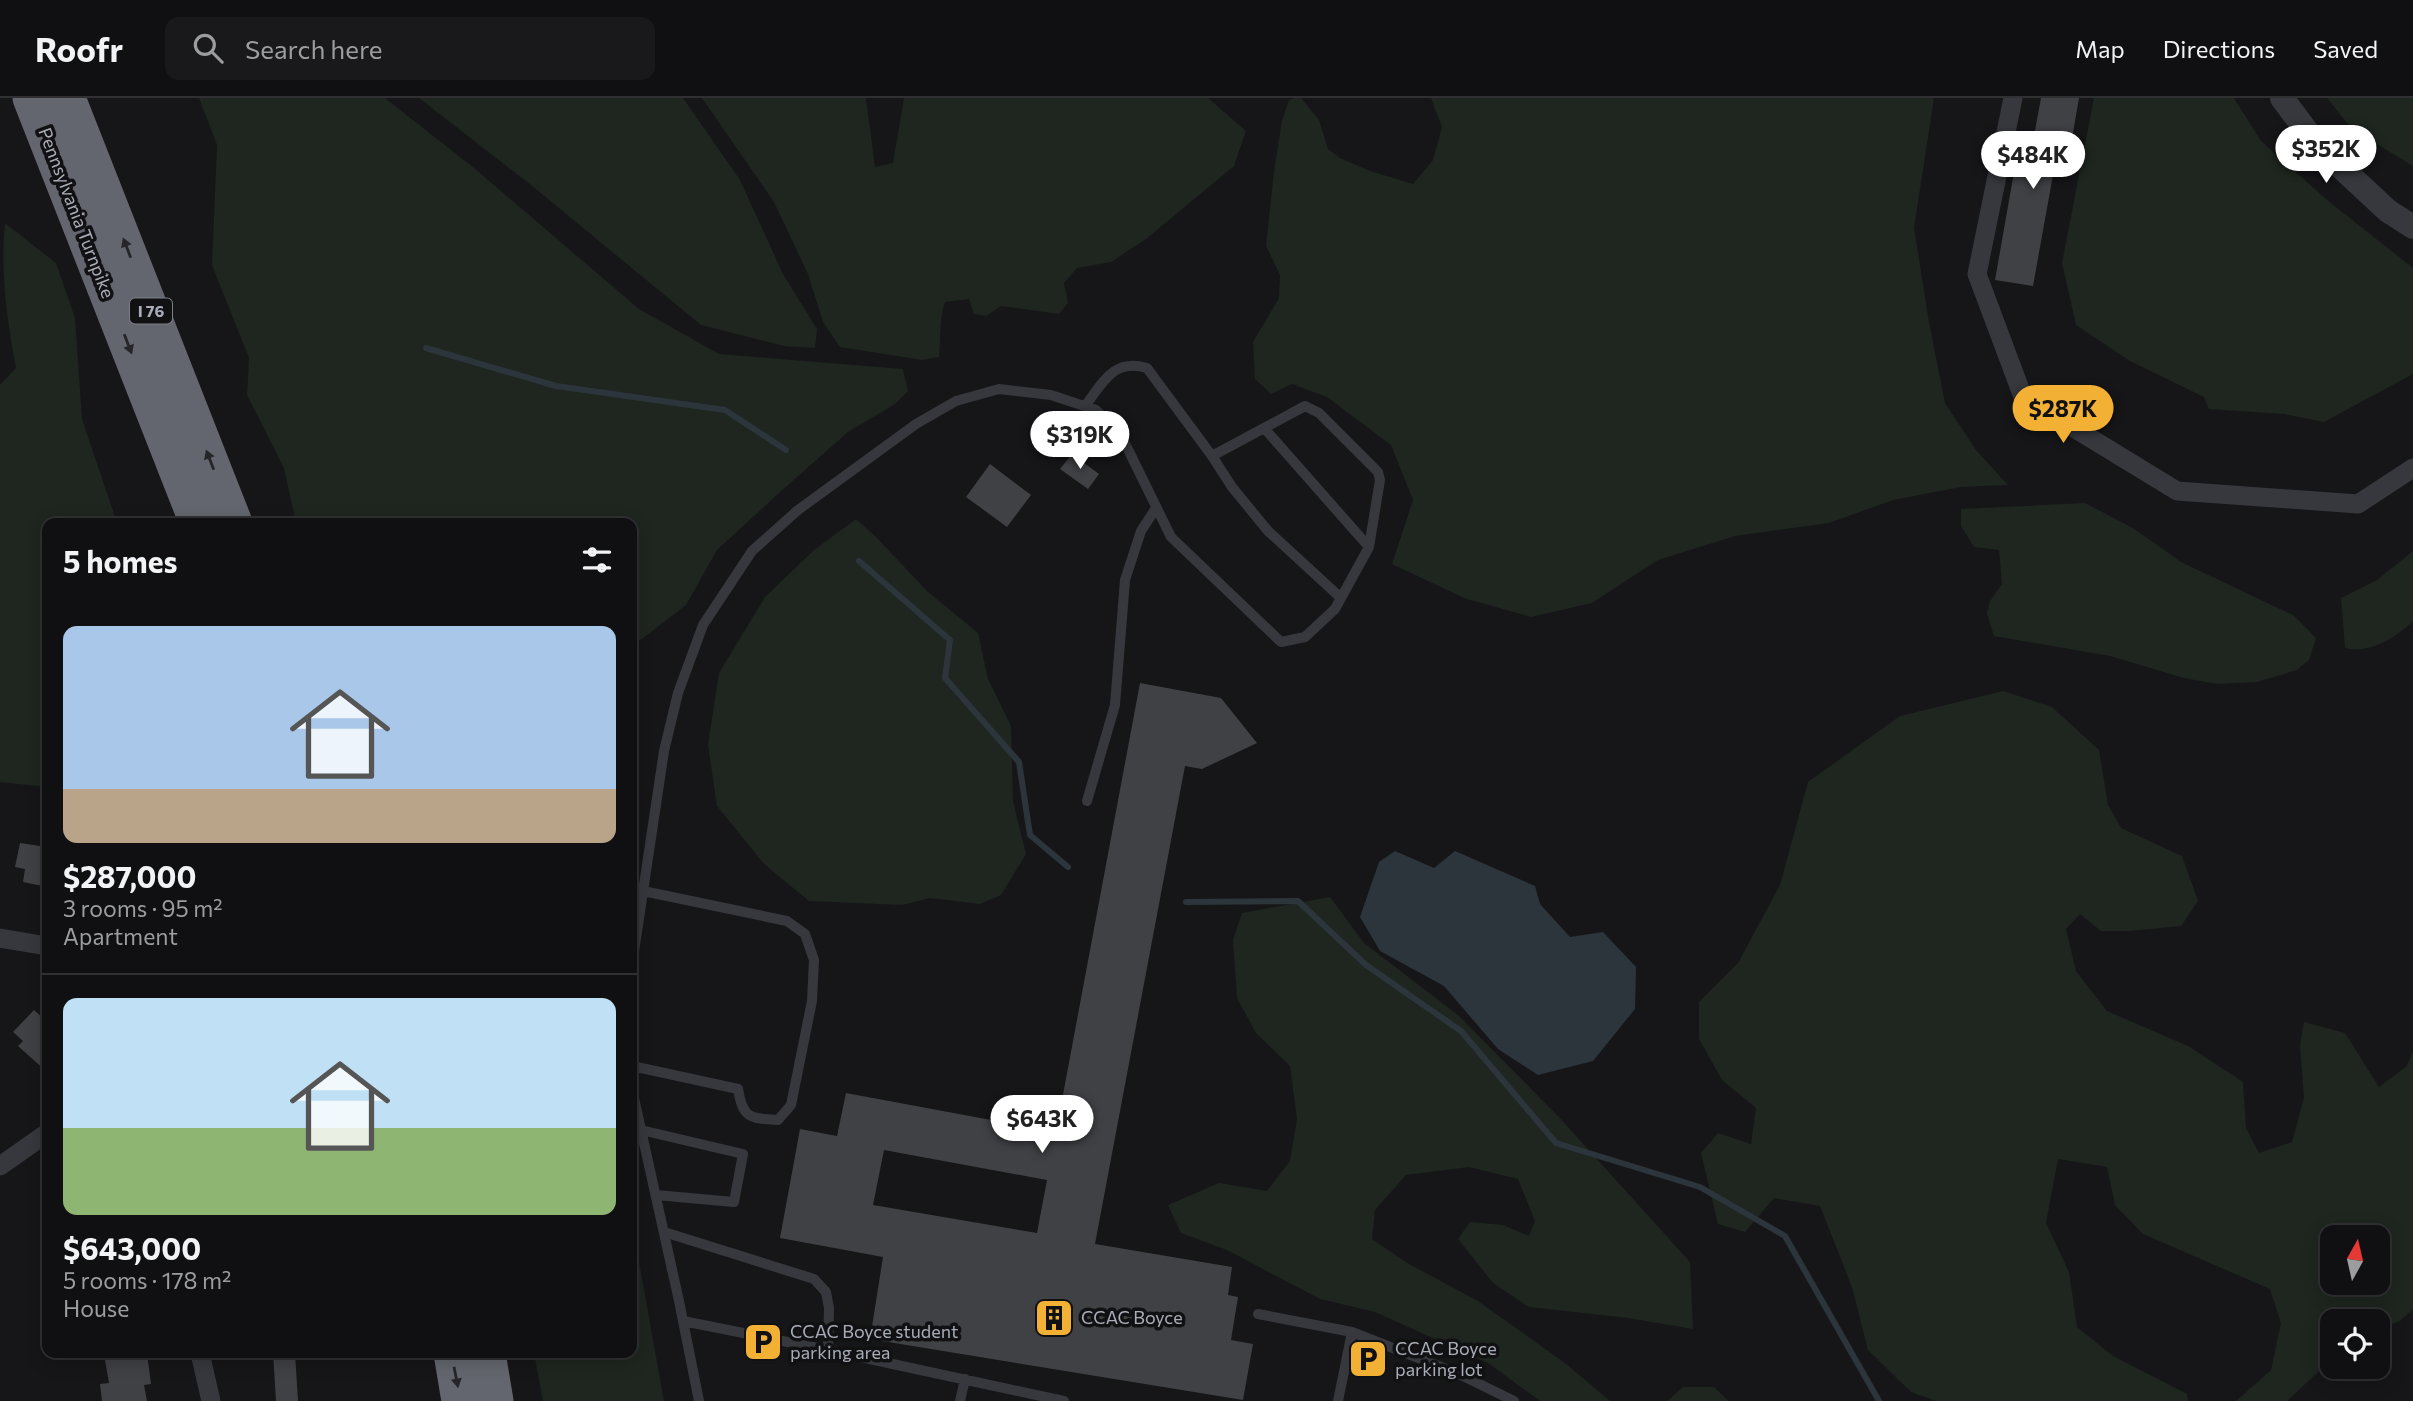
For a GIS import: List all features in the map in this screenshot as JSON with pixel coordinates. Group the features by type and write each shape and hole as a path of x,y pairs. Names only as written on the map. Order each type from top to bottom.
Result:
{"highway":[{"name":"Pennsylvania Turnpike","path":"31,98 196,518"},
{"name":"Pennsylvania Turnpike","path":"68,98 232,518"},
{"path":"453,1358 460,1401"},
{"path":"488,1358 495,1401"}],"street":[{"path":"2013,98 1978,274 2023,397 2177,491 2358,503 2413,468"},
{"path":"2282,98 2317,145 2388,211 2413,227"},
{"path":"0,938 42,945"},
{"path":"0,1166 42,1137"},
{"path":"201,1358 211,1401"}],"lane":[{"path":"1085,406 1114,370 1135,364 1147,368 1232,487 1268,531 1341,598"},
{"path":"637,931 664,751 678,693 703,625 752,551 798,510 916,424 956,401 999,389 1051,395 1096,410 1120,433 1171,537 1281,642 1305,637 1335,609 1369,547 1380,480 1378,472 1320,413 1305,406 1212,456"},
{"path":"1264,428 1369,547"},
{"path":"1087,801 1115,705 1125,580 1141,531 1156,508"},
{"path":"637,1067 738,1089 741,1107 754,1119 778,1120 791,1105 812,1001 814,960 805,934 787,921 643,891"},
{"path":"637,1112 699,1401"},
{"path":"641,1130 743,1154 734,1202 656,1195"},
{"path":"664,1232 814,1279 826,1292 829,1308 828,1350"},
{"path":"1258,1314 1352,1332 1438,1365 1514,1401"},
{"path":"683,1321 965,1379 1044,1399 1064,1401"},
{"path":"1338,1401 1352,1332"},
{"path":"960,1401 965,1379"}],"shaded area":[{"path":"199,98 385,98 474,168 639,309 719,354 903,369 908,391 895,404 848,432 717,550 686,605 637,641 637,518 295,518 284,468 247,395 249,358 212,265 217,145"},
{"path":"419,98 683,98 740,180 783,274 817,329 815,348 784,346 701,325 531,185"},
{"path":"702,98 866,98 875,167 893,163 904,98 1208,98 1246,131 1234,166 1146,239 1111,262 1077,268 1064,283 1068,303 1059,314 1001,306 986,316 974,314 969,299 945,302 939,357 922,360 840,347 823,322 808,274 774,202"},
{"path":"1301,98 1319,120 1328,149 1340,158 1370,171 1413,184 1433,160 1442,127 1431,98 1934,98 1914,228 1929,322 1945,403 1976,450 2008,485 1961,487 1893,500 1829,523 1735,536 1658,560 1592,603 1531,617 1464,598 1392,564 1413,500 1391,445 1327,397 1292,384 1271,394 1255,379 1253,342 1279,298 1280,275 1266,246 1282,121 1289,100"},
{"path":"2094,98 2234,98 2261,141 2327,200 2413,268 2413,374 2324,422 2284,414 2209,409 2204,397 2130,361 2076,325 2062,263"},
{"path":"2327,98 2413,98 2413,166 2352,129"},
{"path":"5,223 56,263 75,318 82,419 115,518 42,518 42,786 0,782 0,385 16,368 5,296"},
{"path":"2085,503 2133,528 2181,562 2293,615 2316,638 2309,660 2297,670 2257,682 2217,684 2184,678 2110,656 1994,636 1987,614 1990,601 2002,584 1999,550 1974,547 1961,526 1961,509"},
{"path":"856,519 928,592 978,633 988,679 1011,726 1013,801 1026,854 1001,895 980,904 930,898 902,905 809,901 764,864 717,806 708,745 719,673 765,597 814,550"},
{"path":"2413,551 2413,621 2373,647 2345,648 2341,598 2377,580"},
{"path":"2003,691 2052,707 2099,750 2108,805 2121,828 2182,856 2198,901 2181,926 2101,931 2080,914 2066,929 2076,971 2107,1011 2188,1046 2243,1082 2246,1128 2259,1153 2292,1142 2304,1098 2300,1045 2304,1022 2345,1033 2379,1087 2407,1066 2413,1051 2413,1309 2400,1321 2390,1325 2390,1309 2320,1309 2320,1370 2287,1401 2236,1401 2271,1370 2281,1323 2270,1289 2143,1234 2115,1205 2107,1167 2058,1159 2046,1223 2069,1272 2077,1327 2113,1356 2187,1394 2188,1401 1936,1401 1911,1392 1868,1350 1852,1287 1820,1206 1774,1198 1745,1232 1718,1224 1701,1153 1718,1133 1751,1144 1756,1108 1722,1080 1699,1039 1699,1002 1738,963 1780,885 1808,782 1900,716"},
{"path":"1395,851 1434,868 1455,851 1535,886 1540,904 1570,937 1603,932 1636,967 1635,1009 1593,1061 1538,1075 1498,1049 1444,986 1380,951 1360,917 1379,862"},
{"path":"1330,897 1364,943 1458,1015 1558,1116 1690,1262 1693,1329 1628,1318 1529,1307 1493,1283 1458,1239 1470,1222 1503,1225 1529,1236 1535,1221 1518,1179 1469,1167 1406,1175 1375,1210 1372,1239 1409,1264 1478,1301 1565,1363 1610,1401 1540,1401 1488,1363 1375,1312 1320,1299 1227,1250 1181,1233 1168,1205 1219,1183 1267,1191 1290,1161 1297,1119 1290,1066 1256,1033 1237,998 1233,940 1242,913"},
{"path":"637,1251 664,1401 543,1401 535,1358 637,1358"},
{"path":"1683,1387 1714,1387 1728,1401 1667,1401"}],"building":[{"path":"2041,98 2079,98 2072,138 2060,136 2033,286 1995,280 2020,138 2033,141"},
{"path":"1072,454 1099,474 1088,489 1060,469"},
{"path":"990,464 1031,495 1007,527 966,497"},
{"path":"1140,683 1221,698 1257,743 1202,769 1185,766 1095,1244 1232,1267 1228,1295 1238,1297 1231,1340 1253,1344 1243,1400 870,1339 883,1257 780,1238 800,1129 837,1136 846,1093 1056,1132","holes":["884,1150 1047,1180 1037,1233 873,1205"]},
{"path":"20,843 42,846 42,886 23,882 25,869 15,867"},
{"path":"34,1010 42,1017 42,1068 18,1046 23,1041 13,1032"},
{"path":"148,1358 151,1384 144,1385 147,1401 102,1401 100,1384 109,1383 105,1360"},
{"path":"273,1358 295,1358 298,1401 276,1401"}],"waterway":[{"path":"426,348 556,386 725,410 786,450"},
{"path":"859,561 950,640 945,678 1019,762 1030,835 1068,867"},
{"path":"1186,902 1298,901 1366,965 1461,1031 1556,1143 1700,1187 1785,1236 1879,1401"}],"place":[{"name":"CCAC Boyce","path":"1054,1318"},
{"name":"CCAC Boyce student parking area","path":"763,1342"},
{"name":"CCAC Boyce parking lot","path":"1368,1359"}]}
